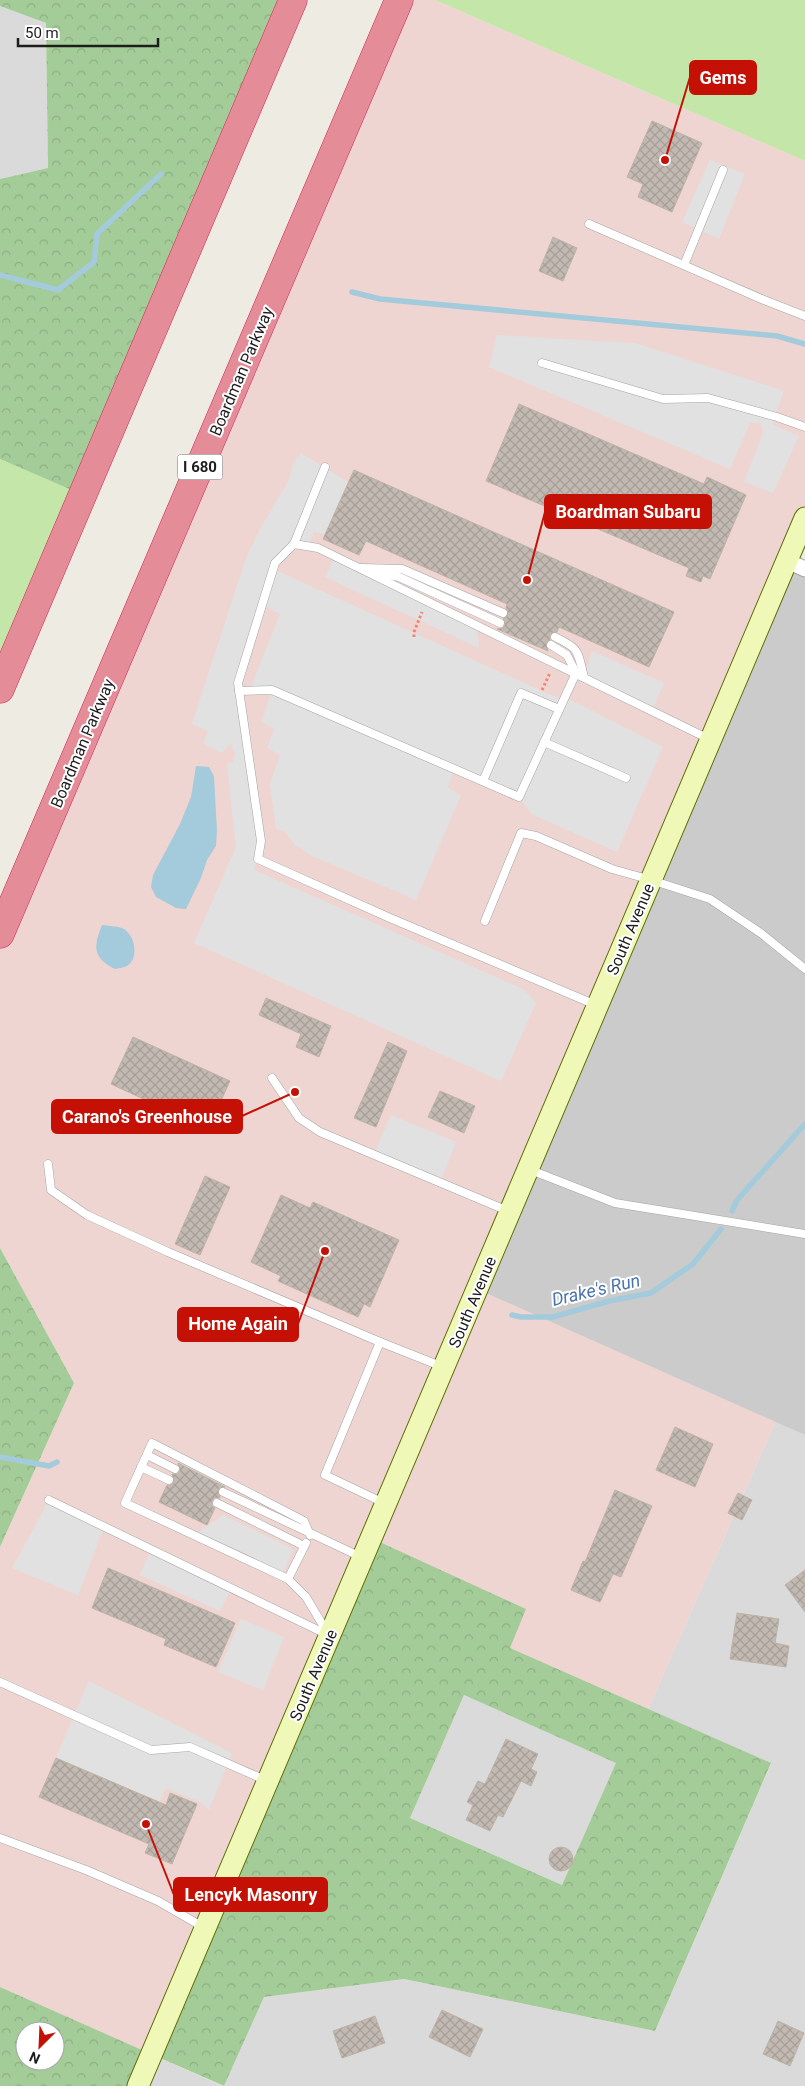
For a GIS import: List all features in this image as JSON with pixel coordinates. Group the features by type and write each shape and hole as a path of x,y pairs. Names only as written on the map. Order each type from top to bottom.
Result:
{"highway":[{"path":"0,689 294,0"},
{"name":"Boardman Parkway","path":"0,934 399,0"}],"main road":[{"name":"South Avenue","path":"138,2086 711,740 796,565 805,518"}],"lane":[{"path":"684,265 723,170"},
{"path":"589,224 805,316"},
{"path":"542,363 663,398 708,398 777,417 805,427"},
{"path":"325,467 294,544 275,563 238,683 261,840 258,859 390,918 597,1006"},
{"path":"294,544 318,548 711,740"},
{"path":"359,568 402,569 504,614"},
{"path":"359,568 399,577 500,623"},
{"path":"555,636 574,646 584,677"},
{"path":"551,645 567,655 576,673"},
{"path":"239,691 272,690 519,797 576,673"},
{"path":"483,781 521,693 559,709"},
{"path":"544,742 626,778"},
{"path":"485,920 521,833 536,836 612,869 710,899 762,934 805,969"},
{"path":"272,1078 298,1118 320,1132 510,1212"},
{"path":"48,1164 51,1190 87,1216 380,1342 444,1367"},
{"path":"528,1169 615,1203 805,1234"},
{"path":"380,1342 325,1476 386,1504"},
{"path":"310,1535 304,1521 152,1443 125,1502 288,1579 306,1597 330,1636"},
{"path":"147,1456 175,1469"},
{"path":"141,1467 170,1480"},
{"path":"223,1492 310,1535 363,1558"},
{"path":"49,1500 330,1636"},
{"path":"217,1503 304,1546"},
{"path":"288,1579 310,1535"},
{"path":"0,1682 151,1750 190,1747 267,1781"},
{"path":"0,1838 86,1870 158,1902 205,1928"}],"path":[{"path":"414,637 417,624"},
{"path":"538,700 554,663"}],"shaded area":[{"path":"399,0 435,0 805,161 805,518 477,1289 776,1421 648,1709 509,1648 525,1609 151,2054 0,1987 0,1547 74,1383 0,1248 0,934"},
{"path":"0,6 46,23 48,168 0,179"},
{"path":"710,160 745,174 719,239 682,222"},
{"path":"497,335 635,343 784,391 772,424 799,436 773,493 744,482 763,433 761,423 750,423 730,469 489,367"},
{"path":"301,453 348,482 325,534 314,532 307,546 294,544 273,569 551,695 575,702 663,747 617,852 531,814 519,797 454,768 448,788 461,795 416,900 312,856 295,845 285,832 276,828 270,784 280,755 267,748 274,729 262,722 272,690 250,690 280,614 263,605 238,683 261,841 254,870 523,989 536,1003 501,1081 194,943 236,847 227,764 233,762 235,753 230,744 222,753 203,744 208,731 192,724 246,558 260,529 289,480 294,462"},
{"path":"335,556 477,627 479,648 325,577"},
{"path":"787,561 805,569 805,1435 477,1289"},
{"path":"592,651 664,683 652,711 584,677"},
{"path":"391,1115 456,1142 440,1183 374,1154"},
{"path":"776,1421 805,1435 805,2086 224,2086 264,1997 404,1979 655,2031 771,1764 648,1709"},
{"path":"49,1500 104,1527 78,1595 12,1568"},
{"path":"223,1515 293,1549 282,1576 195,1535"},
{"path":"151,1550 231,1589 220,1611 140,1575"},
{"path":"241,1619 284,1637 263,1690 218,1672"},
{"path":"89,1681 232,1753 209,1810 200,1802 166,1788 159,1802 56,1758"},
{"path":"464,1695 617,1763 562,1885 410,1818"},
{"path":"151,2054 222,2086 138,2086"}],"green space":[{"path":"0,0 293,0 83,495 0,459 0,179 48,168 46,23 0,6"},
{"path":"435,0 805,0 805,161"},
{"path":"0,459 83,495 0,689"},
{"path":"0,1248 74,1383 0,1547"},
{"path":"371,1538 526,1609 510,1648 771,1763 655,2031 404,1979 264,1997 224,2086 151,2054","holes":["464,1695 616,1763 562,1885 410,1818"]},
{"path":"0,1987 151,2054 138,2086 0,2086"}],"water":[{"path":"196,766 209,767 214,776 216,846 207,860 201,878 186,909 176,908 156,897 151,887 153,875 180,824 191,797"},
{"path":"102,925 122,928 130,935 135,952 134,958 127,966 115,969 102,961 96,946"}],"building":[{"path":"652,121 702,143 672,212 638,197 643,184 627,177"},
{"path":"553,237 577,248 563,281 539,271"},
{"path":"519,404 704,484 707,477 746,495 710,579 703,576 701,582 686,576 689,568 486,481"},
{"path":"354,470 674,612 649,667 559,627 557,632 550,634 550,640 546,642 548,651 497,629 503,628 505,625 503,619 508,615 507,604 366,541 359,555 323,539"},
{"path":"266,998 331,1026 319,1057 296,1047 301,1034 259,1015"},
{"path":"133,1037 230,1081 208,1129 111,1084"},
{"path":"388,1042 407,1051 376,1127 354,1118"},
{"path":"440,1091 475,1106 464,1133 428,1117"},
{"path":"205,1176 230,1187 200,1255 175,1244"},
{"path":"281,1195 310,1208 313,1202 399,1240 370,1307 364,1304 358,1317 278,1281 281,1276 251,1262"},
{"path":"675,1427 713,1444 695,1487 656,1470"},
{"path":"178,1463 225,1487 218,1489 220,1498 214,1498 212,1501 212,1506 215,1508 207,1525 159,1502 167,1485 174,1483 172,1474 178,1474 180,1471"},
{"path":"615,1490 652,1506 621,1577 613,1574 600,1602 571,1590 583,1561 585,1562"},
{"path":"738,1493 752,1500 742,1520 728,1513"},
{"path":"108,1568 235,1623 216,1667 164,1645 166,1639 92,1608"},
{"path":"805,1570 805,1612 785,1585"},
{"path":"737,1613 779,1619 775,1643 789,1646 786,1667 730,1659"},
{"path":"506,1739 538,1754 531,1769 537,1772 531,1786 521,1781 503,1817 498,1815 490,1831 466,1820 473,1805 467,1802 478,1781 485,1784"},
{"path":"56,1758 166,1805 170,1793 197,1804 172,1864 145,1853 149,1844 39,1797"},
{"path":"561,1847 566,1848 572,1854 572,1864 566,1870 561,1871 556,1870 550,1864 549,1859 550,1854 556,1848"},
{"path":"442,2010 483,2029 470,2057 429,2037"},
{"path":"375,2016 385,2043 342,2058 333,2031"},
{"path":"778,2021 804,2033 790,2066 763,2054"}],"waterway":[{"path":"0,275 58,290 94,262 97,234 161,174"},
{"path":"352,292 380,299 777,336 805,344"},
{"name":"Drake's Run","path":"732,1211 737,1200 805,1124"},
{"name":"Drake's Run","path":"512,1315 521,1317 553,1317 609,1301 651,1293 693,1264 721,1229"},
{"name":"Drake's Run","path":"0,1457 49,1466 57,1462"}],"place":[{"name":"Gems","path":"665,160"},
{"name":"Boardman Subaru","path":"527,580"},
{"name":"Carano's Greenhouse","path":"295,1092"},
{"name":"Home Again","path":"325,1251"},
{"name":"Lencyk Masonry","path":"146,1824"}]}
